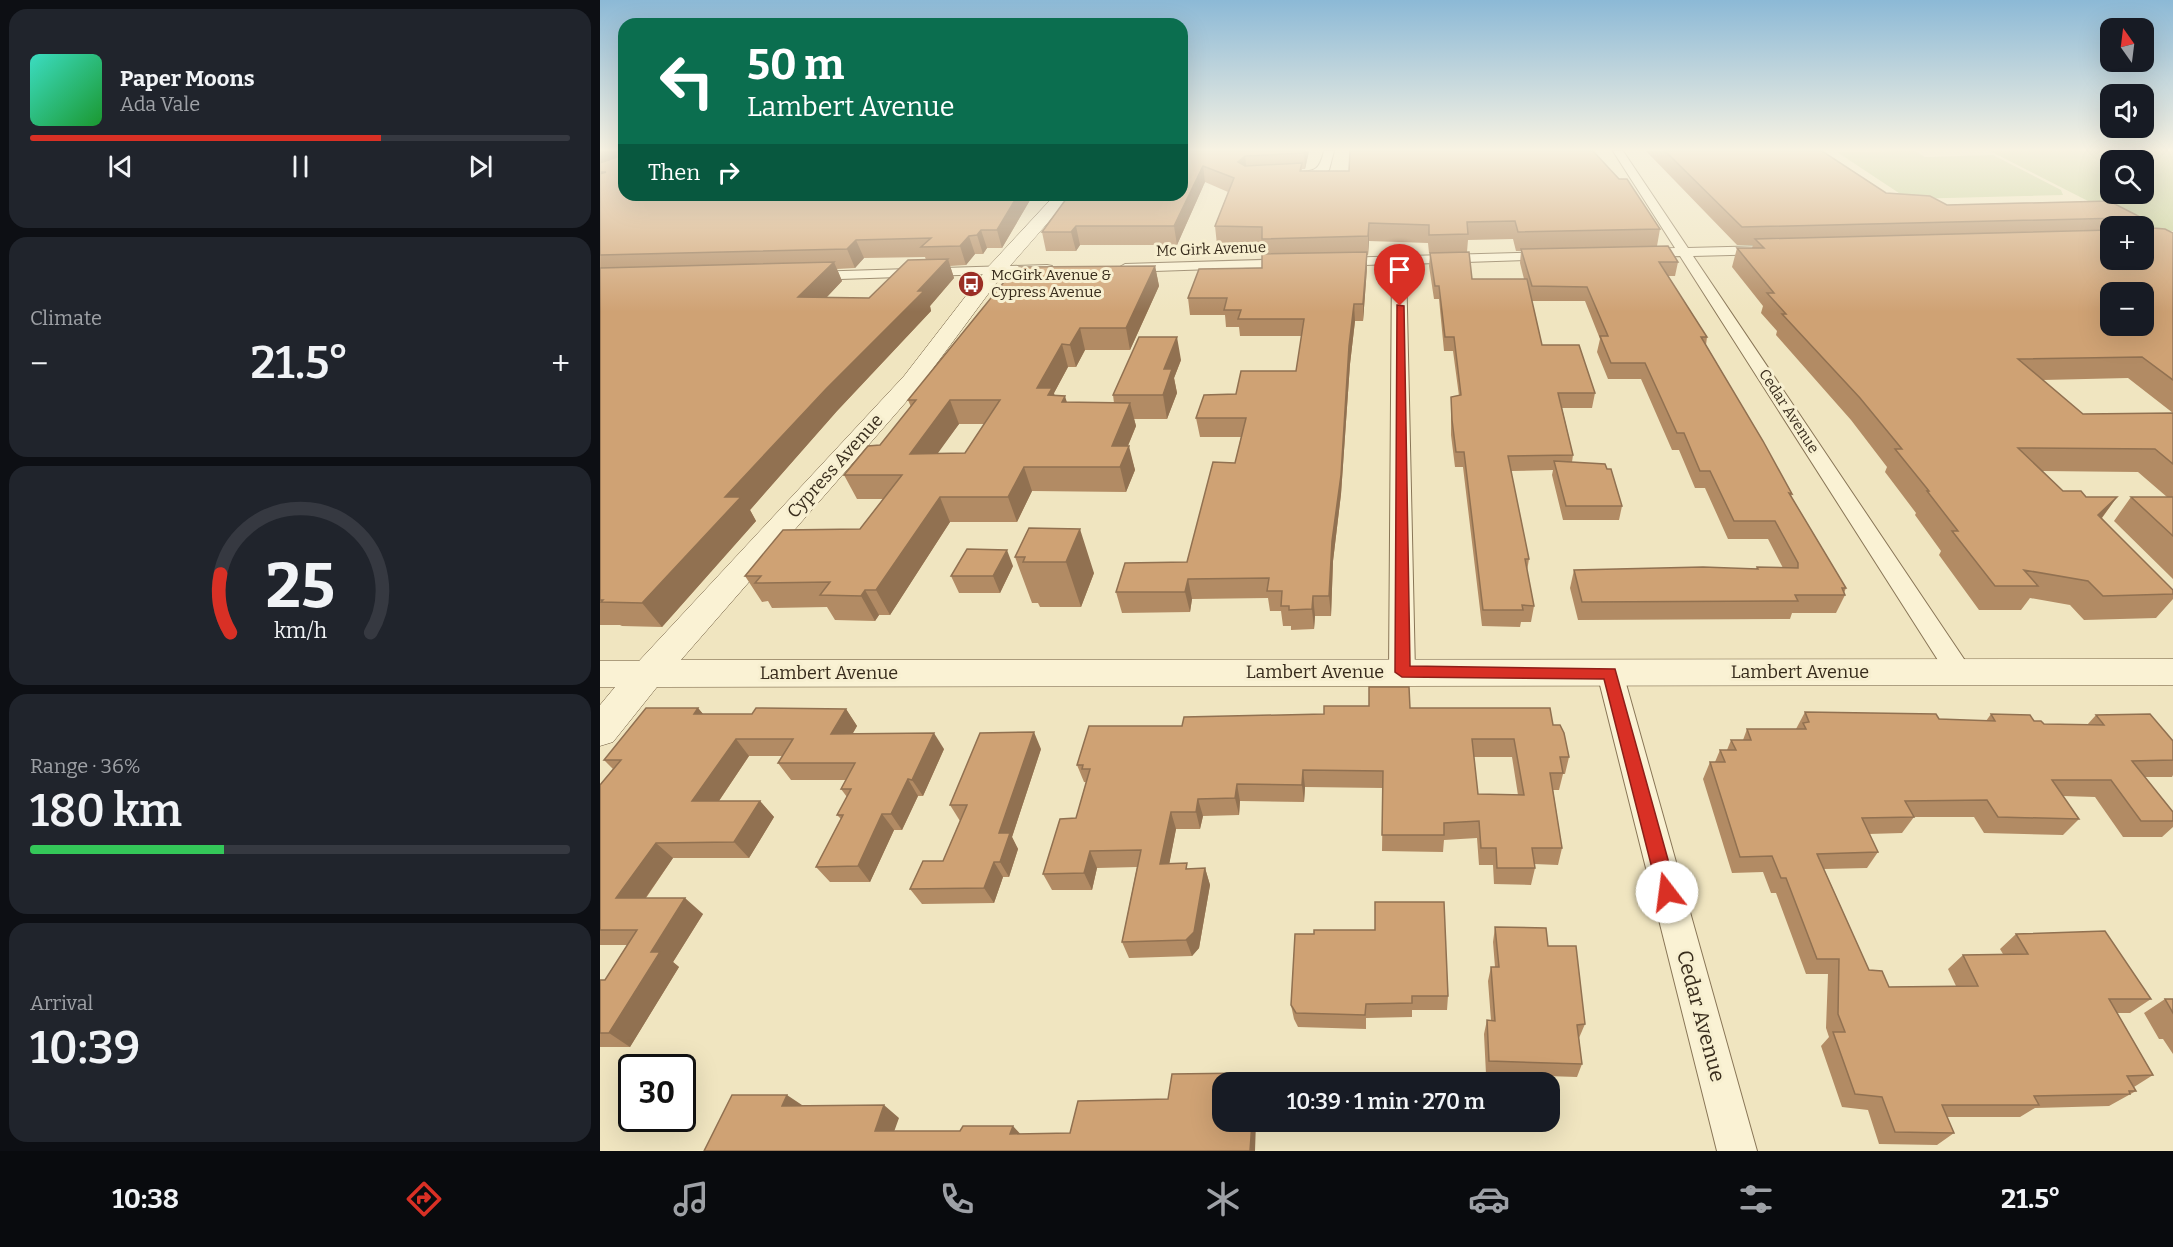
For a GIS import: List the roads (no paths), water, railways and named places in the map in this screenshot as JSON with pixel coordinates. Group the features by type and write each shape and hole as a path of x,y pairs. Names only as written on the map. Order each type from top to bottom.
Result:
{"street":[{"name":"Cypress Avenue","path":"600,731 648,674 912,381 996,270 1055,205"},
{"name":"Cedar Avenue","path":"1654,205 1959,672"},
{"path":"1626,254 1778,250"},
{"path":"1328,262 1566,256"},
{"path":"1400,260 1402,672"},
{"name":"Mc Girk Avenue","path":"1109,268 1308,263"},
{"path":"798,276 1064,269"},
{"name":"Lambert Avenue","path":"600,674 2173,672"},
{"name":"Cedar Avenue","path":"1610,673 1737,1151"}],"place":[{"name":"McGirk Avenue & Cypress Avenue","path":"971,284"}]}
